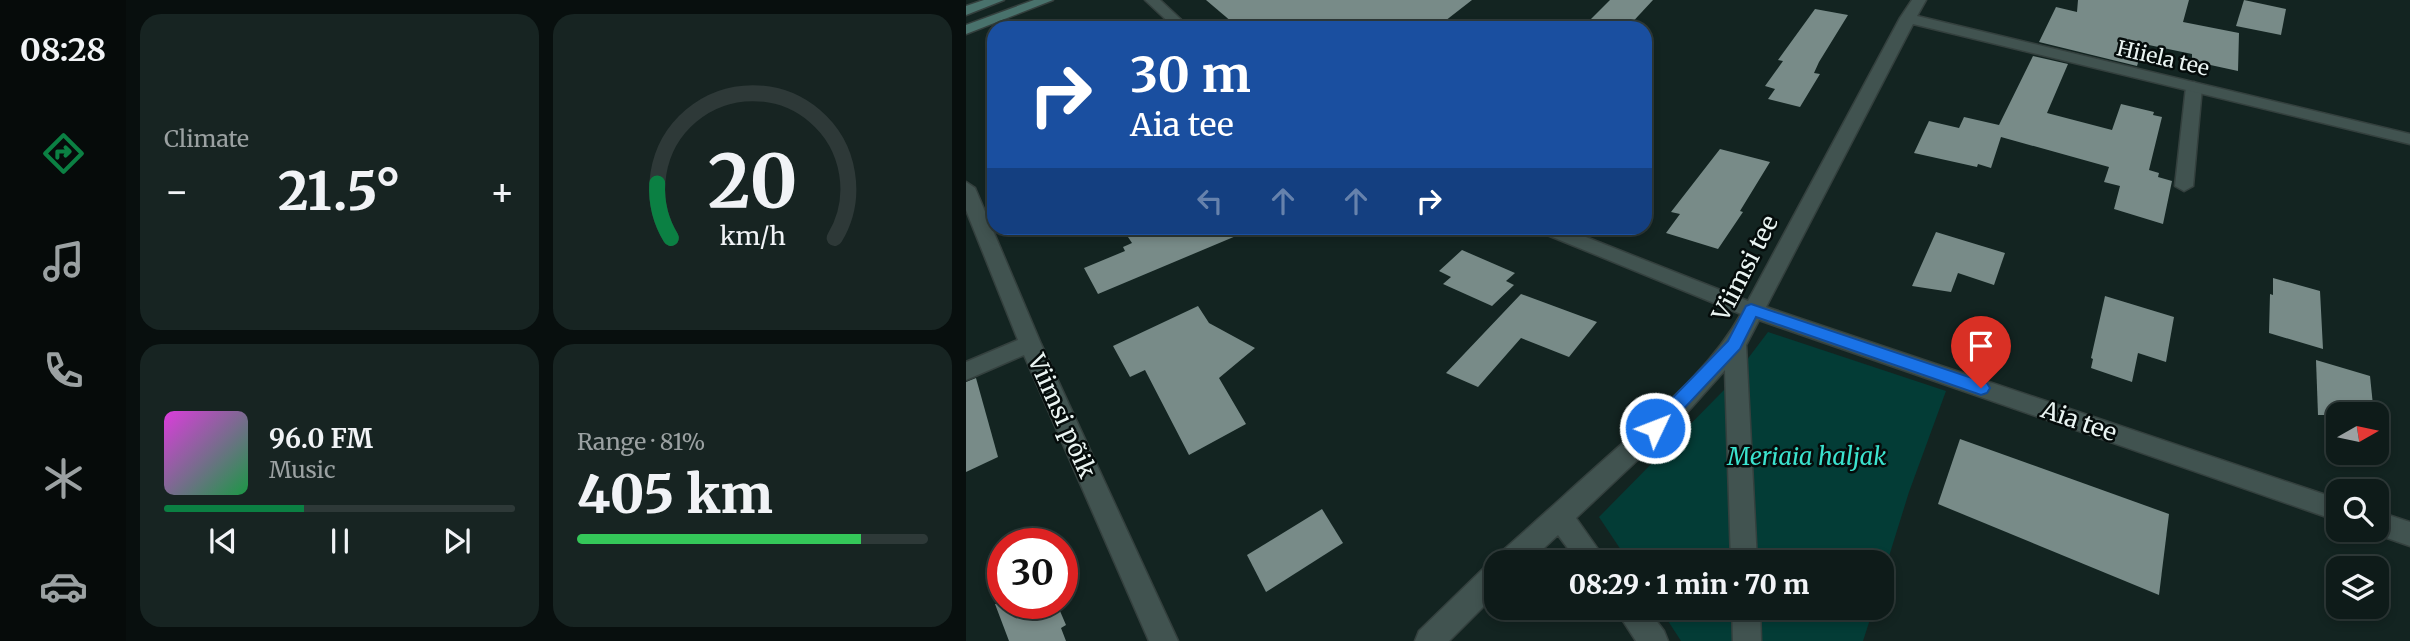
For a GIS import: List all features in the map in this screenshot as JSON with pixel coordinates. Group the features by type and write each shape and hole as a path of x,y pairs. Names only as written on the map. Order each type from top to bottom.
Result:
{"main road":[{"path":"966,11 997,0"},
{"path":"990,21 1046,0"},
{"path":"966,30 987,22"}],"street":[{"path":"1152,0 1175,21"},
{"name":"Viimsi tee","path":"1522,550 1675,410 1735,345 1906,18 1919,0"},
{"name":"Hiiela tee","path":"1906,18 2410,139"},
{"path":"2184,186 2194,87"},
{"name":"Viimsi põik","path":"966,188 1030,344 1164,641"},
{"name":"Aia tee","path":"1564,235 1751,310 2326,506"},
{"path":"966,371 1030,344"},
{"path":"1735,345 1744,550"},
{"path":"1558,515 1585,550"},
{"path":"2389,527 2410,534"},
{"path":"1429,641 1484,587"},
{"path":"1638,620 1654,641"},
{"path":"1746,620 1747,641"}],"green space":[{"name":"Meriaia haljak","path":"1768,332 1946,391 1891,550 1621,550 1599,517 1724,390"},
{"path":"1667,620 1870,620 1863,641 1681,641"}],"building":[{"path":"1206,0 1472,0 1445,21 1231,21"},
{"path":"1610,0 1653,0 1634,21 1589,21"},
{"path":"2078,0 2189,0 2183,22 2239,33 2238,71 2192,61 2192,54 2144,44 2137,66 2039,42 2056,7 2077,12"},
{"path":"2244,0 2286,9 2281,35 2236,26"},
{"path":"1815,9 1848,15 1814,73 1820,74 1800,107 1768,99 1775,89 1765,86 1783,61 1778,60"},
{"path":"2033,56 2068,64 2047,113 2112,130 2121,104 2154,112 2153,115 2162,117 2149,170 2159,173 2158,177 2172,181 2163,224 2114,209 2120,186 2104,182 2109,167 2001,137 1991,168 1914,153 1929,121 1959,128 1964,117 1999,125"},
{"path":"1720,149 1770,162 1740,211 1743,212 1718,249 1666,233 1680,214 1671,212"},
{"path":"1936,232 2005,253 1994,285 1958,273 1951,292 1912,286"},
{"path":"1127,235 1238,235 1098,294 1084,268 1125,251 1123,247 1132,243"},
{"path":"1462,250 1515,273 1506,281 1514,285 1492,306 1443,284 1451,277 1439,271"},
{"path":"2273,278 2320,291 2323,349 2269,333"},
{"path":"1521,294 1597,322 1569,357 1521,338 1478,387 1446,373"},
{"path":"2105,296 2174,317 2166,362 2138,353 2132,382 2091,368"},
{"path":"1198,306 1209,323 1255,348 1219,378 1246,424 1189,455 1145,370 1130,377 1113,346"},
{"path":"2316,360 2370,376 2373,402 2326,402 2326,415 2318,415"},
{"path":"976,378 998,457 966,472 966,382"},
{"path":"1960,439 2169,514 2159,595 1938,504"},
{"path":"1322,509 1343,543 1266,592 1247,555"},
{"path":"1001,619 1063,619 1066,625 1061,628 1066,641 1009,641"}],"route":[{"path":"1655,428 1735,345 1751,310 1981,388"}]}
